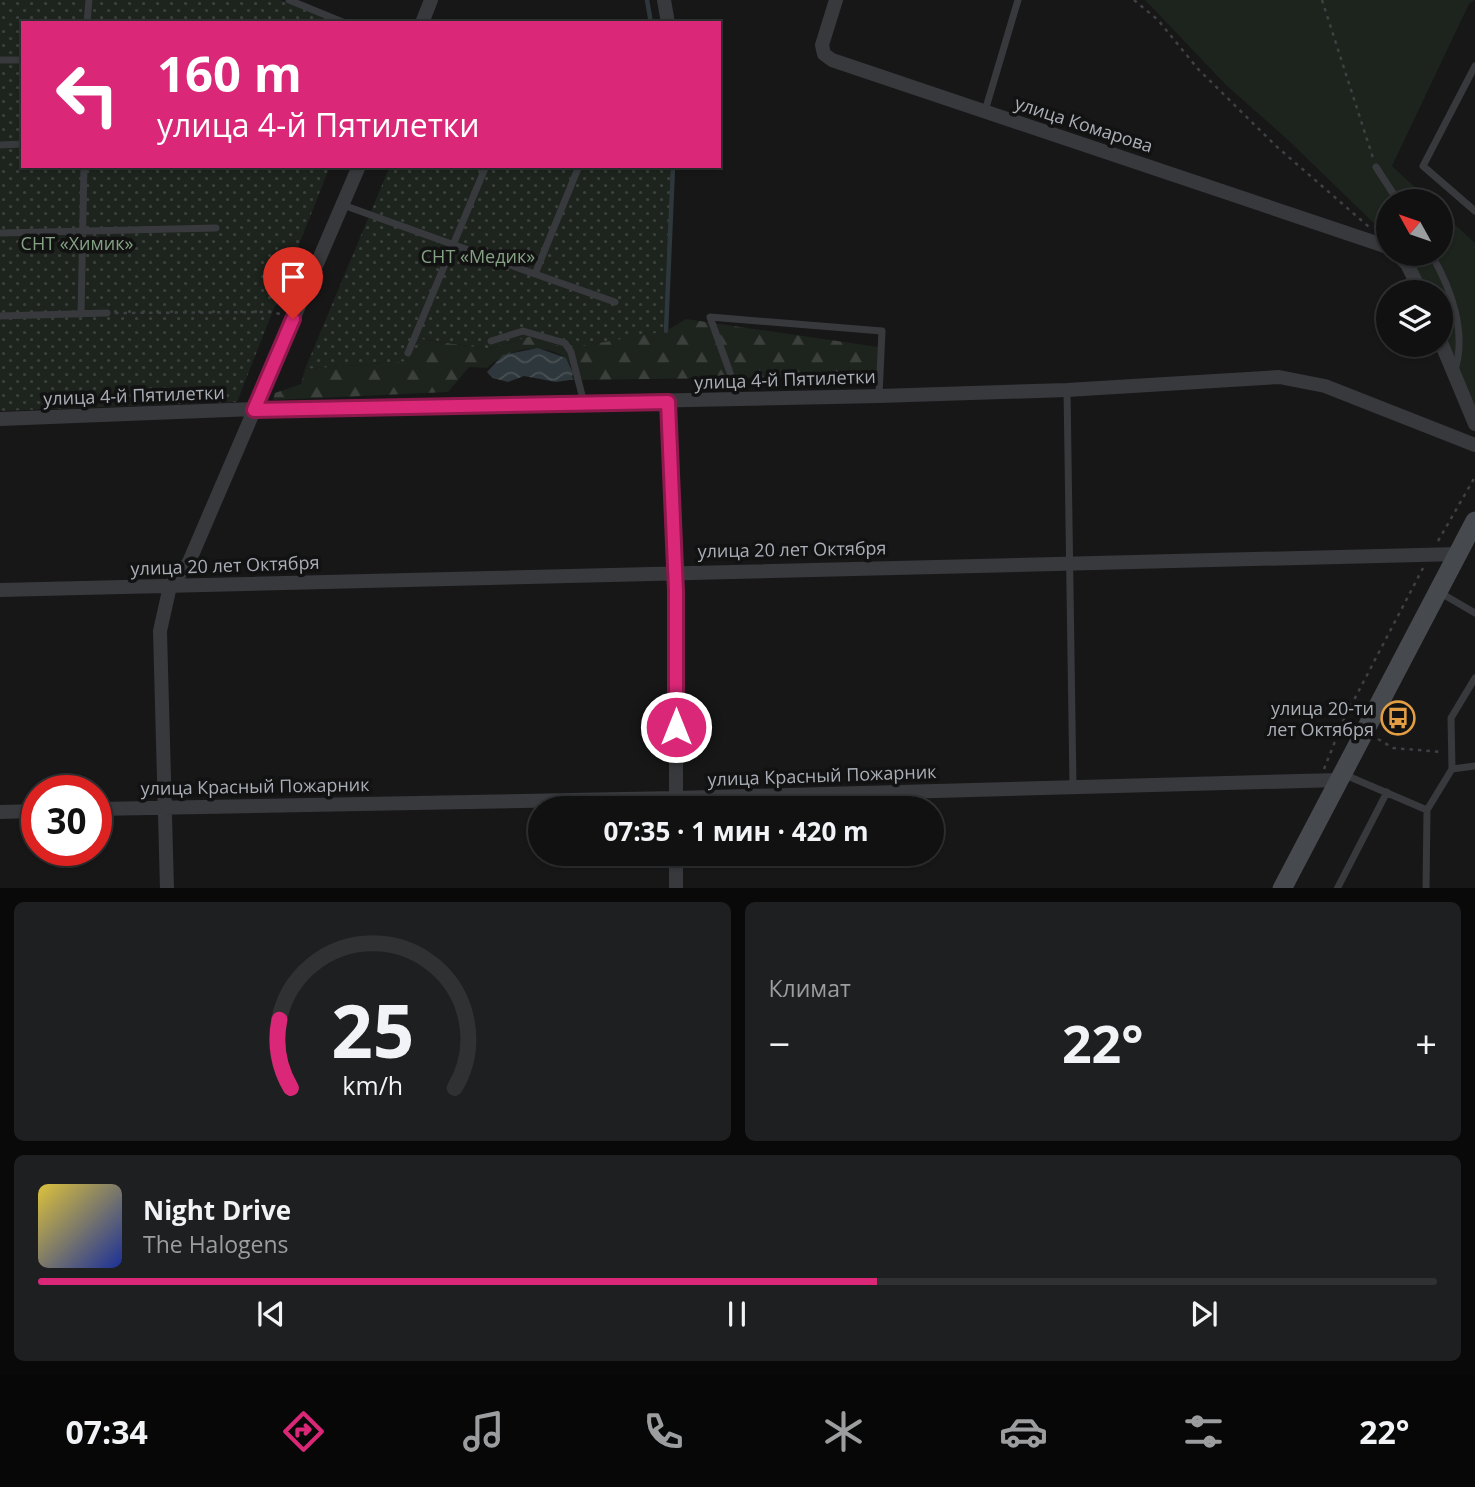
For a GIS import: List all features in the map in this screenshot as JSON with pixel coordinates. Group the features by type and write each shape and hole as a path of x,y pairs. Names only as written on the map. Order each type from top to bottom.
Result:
{"main road":[{"path":"1288,886 1333,777 1475,522"}],"street":[{"path":"423,21 431,0"},
{"path":"664,0 668,21"},
{"name":"улица Комарова","path":"836,0 822,45 827,58 1376,243"},
{"path":"167,888 160,631 170,586 189,562 358,168"},
{"path":"1447,357 1475,424"},
{"name":"улица 4-й Пятилетки","path":"0,419 1067,390 1279,377 1325,386 1475,444"},
{"path":"668,402 676,572 676,796"},
{"name":"улица 20 лет Октября","path":"0,590 1072,561 1459,554"},
{"name":"улица Красный Пожарник","path":"850,796 1333,777"},
{"name":"улица Красный Пожарник","path":"112,809 528,804"},
{"path":"0,812 21,811"},
{"path":"676,866 676,888"}],"lane":[{"path":"87,21 89,0"},
{"path":"289,0 340,21"},
{"path":"985,111 1018,0"},
{"path":"0,60 21,60"},
{"path":"1475,66 1423,166 1475,211"},
{"path":"0,145 21,144"},
{"path":"1376,167 1390,189"},
{"path":"81,314 84,168"},
{"path":"408,353 485,168"},
{"path":"534,274 578,168"},
{"path":"343,205 615,302"},
{"path":"0,233 216,228"},
{"path":"1438,266 1453,304 1461,354 1454,373"},
{"path":"0,316 107,313"},
{"path":"739,398 710,317 882,331 879,396"},
{"path":"491,341 523,331 565,343 571,352 584,404"},
{"path":"1067,390 1072,561 1073,787"},
{"path":"1438,591 1475,613"},
{"path":"1426,888 1427,810 1452,769 1451,718 1475,678"},
{"path":"1452,769 1475,766"},
{"path":"1333,777 1387,792 1427,810"},
{"path":"1337,888 1387,792"}],"path":[{"path":"1134,0 1158,20 1198,69 1276,146 1357,214 1376,238"},
{"path":"1322,0 1376,167"},
{"path":"107,313 272,312 293,319"},
{"path":"1333,777 1344,719 1431,553 1475,477"},
{"path":"1378,739 1393,748 1453,753"}],"green space":[{"name":"СНТ «Химик»","path":"0,0 281,0 334,21 21,21 21,168 329,168 237,402 0,411"},
{"path":"1145,0 1475,0 1469,4 1392,166 1417,189 1376,189 1376,225 1288,140 1226,85"},
{"name":"СНТ «Медик»","path":"389,168 673,168 666,331 566,349 531,336 489,349 421,339 411,361 305,369"},
{"path":"1453,223 1475,243 1475,409 1453,356 1453,280 1421,280 1413,266 1453,266"},
{"path":"686,319 878,347 877,376 570,380 572,368 566,358 546,350 525,349 504,356 487,368 469,367 448,392 273,400 275,393 301,384 305,369 411,361 420,339 489,349 531,336 666,331"}],"water":[{"path":"538,348 566,358 573,373 570,380 556,382 524,376 508,382 493,378 487,372 503,355"}],"waterway":[{"path":"647,0 651,21"},
{"path":"666,331 673,168"}],"place":[{"name":"улица 20-ти лет Октября","path":"1398,718"}],"route":[{"path":"293,319 254,410 668,402 676,591 676,727"}]}
